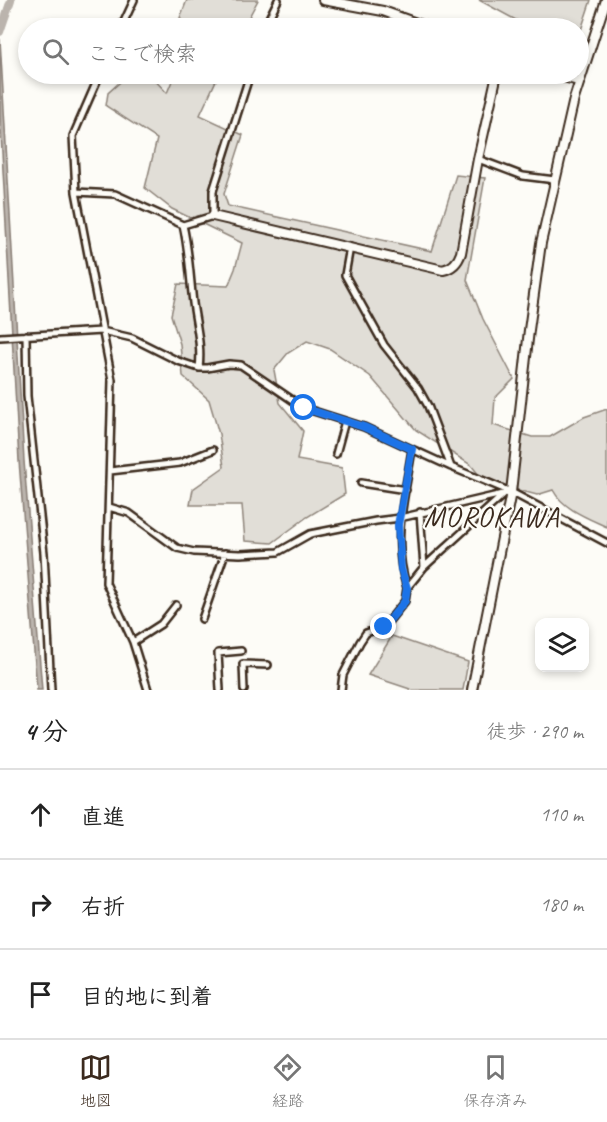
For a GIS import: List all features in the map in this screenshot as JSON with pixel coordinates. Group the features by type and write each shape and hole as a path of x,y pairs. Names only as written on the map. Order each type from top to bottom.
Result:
{"street":[{"path":"126,18 134,0"},
{"path":"269,18 278,0"},
{"path":"323,0 383,10 404,18"},
{"path":"589,51 606,0"},
{"path":"96,84 73,136 76,192 112,380 106,583 133,642 148,690"},
{"path":"213,216 213,191 247,84"},
{"path":"76,192 114,194 183,225 213,216 443,270 450,268 458,261 461,253 478,159 496,84"},
{"path":"472,690 508,493 541,243 578,84"},
{"path":"478,159 523,176 555,180"},
{"path":"183,225 189,254 191,290 201,354 199,368"},
{"path":"350,247 345,274 384,345 418,388 428,406 451,467"},
{"path":"0,337 102,331 132,338 178,361 199,368 207,369 229,364 241,365 304,408 364,427 508,493 607,543"},
{"path":"26,335 27,396 44,553 51,690"},
{"path":"336,454 345,421"},
{"path":"341,690 343,675 366,633 384,627 405,601 407,588 401,569 398,525 412,449"},
{"path":"110,471 180,463 213,450"},
{"path":"361,483 406,490"},
{"path":"109,507 129,513 177,548 194,552 278,552 310,534 400,518 508,493"},
{"path":"407,588 424,567 508,493"},
{"path":"420,512 424,567"},
{"path":"202,619 225,553"},
{"path":"133,642 161,624 176,605"},
{"path":"220,690 218,653 242,651"},
{"path":"244,690 243,664 268,665"}],"shaded area":[{"path":"187,0 258,0 248,18 180,18"},
{"path":"479,0 591,0 585,18 512,18"},
{"path":"0,39 24,461 42,690 37,690 19,461 0,116"},
{"path":"118,84 158,84 167,93 171,84 214,84 200,115 243,135 224,194 228,206 432,251 456,175 485,178 467,280 483,319 514,379 495,398 493,425 532,437 550,437 584,417 607,409 607,527 569,508 553,490 537,495 484,481 471,465 416,430 370,376 330,349 307,341 288,353 274,370 280,403 303,431 297,460 342,468 345,494 307,517 272,543 245,541 242,505 190,505 193,489 224,467 219,434 209,400 183,376 180,344 171,315 178,284 228,286 242,243 172,209 145,188 157,139 106,106 108,93"},
{"path":"392,636 468,662 463,690 413,690 368,675"}],"waterway":[{"path":"0,32 11,0"}],"district":[{"name":"MOROKAWA","path":"492,516"}],"route":[{"path":"304,408 364,427 412,449 398,525 401,569 407,588 405,601 384,627"}]}
